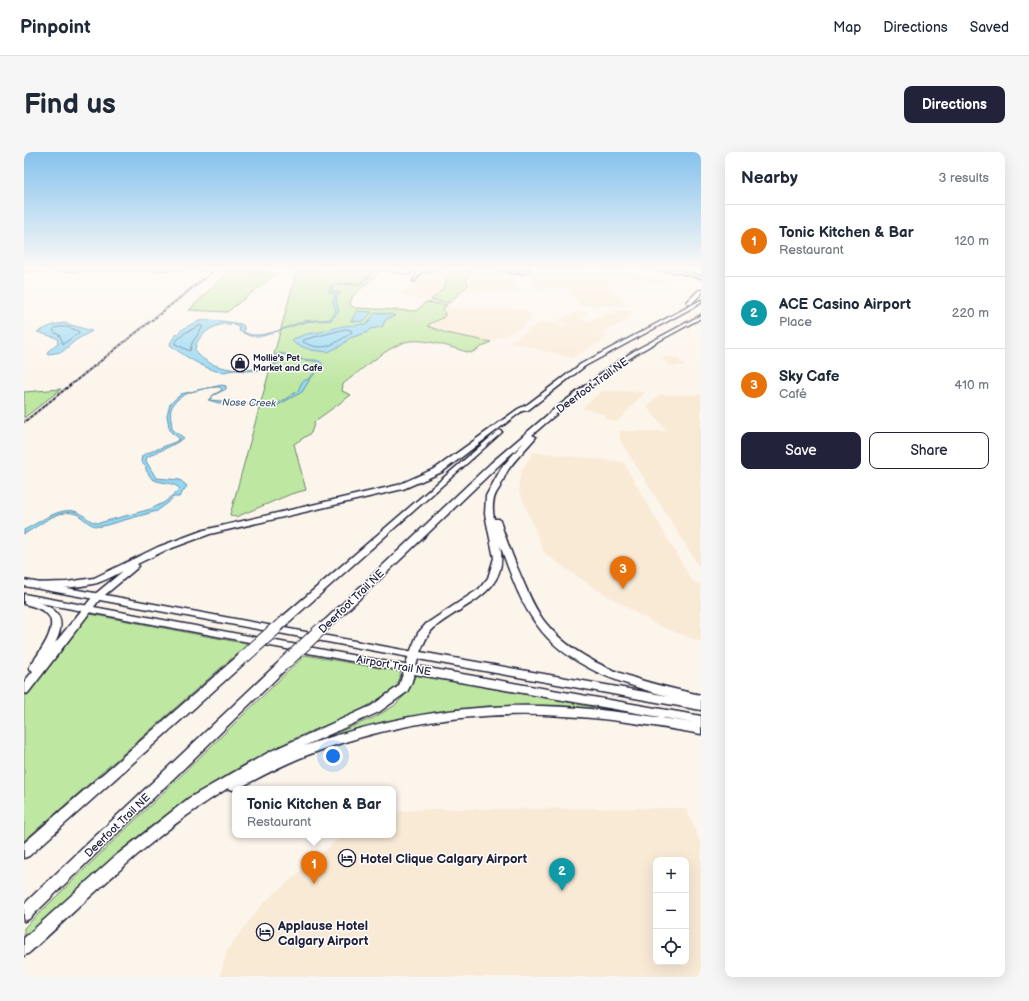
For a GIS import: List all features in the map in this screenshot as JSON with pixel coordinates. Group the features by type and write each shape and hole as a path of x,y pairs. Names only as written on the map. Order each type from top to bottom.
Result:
{"highway":[{"path":"639,334 682,308"},
{"name":"Deerfoot Trail NE","path":"24,852 529,406 583,365 689,308"},
{"name":"Deerfoot Trail NE","path":"24,914 494,465 554,412 609,370 660,338 701,317"},
{"path":"24,948 92,885 149,837 194,802 275,754 375,709 390,699 406,684 414,655 422,636 430,626 482,592 493,575 498,558 489,514 488,505 490,496 501,474 565,405"},
{"path":"34,585 67,585 96,580 182,540 229,526 367,496 400,487 421,479 438,470 520,410 529,406"},
{"path":"496,484 493,497 494,514 500,534 522,592 533,612 548,632 561,644 583,659 609,672 637,683 701,698"},
{"path":"24,690 86,609 97,597 128,570 182,540"},
{"path":"24,601 44,606 53,612 57,625 53,640 24,683"},
{"name":"Airport Trail NE","path":"414,655 701,706"},
{"name":"Airport Trail NE","path":"410,669 701,720"},
{"path":"149,837 209,798 280,761 320,744 389,724 479,711 518,710 595,714 701,729"}],"main road":[{"name":"Airport Trail NE","path":"24,583 414,655"},
{"name":"Airport Trail NE","path":"24,597 410,669"}],"shaded area":[{"path":"443,308 523,309 528,311 529,317 533,317 522,327 491,342 445,333 428,326 429,324 443,318 445,315"},
{"path":"614,310 631,311 632,313 626,321 600,334 572,327 608,337 572,358 510,342 543,321 566,326 567,324 556,321 579,311 588,313 579,318 590,321 605,314 617,314"},
{"path":"660,357 676,357 685,366 669,366"},
{"path":"602,391 645,392 617,422 604,418 606,415 582,408"},
{"path":"658,395 701,395 701,570 620,440 620,431 667,431 647,407"},
{"path":"534,452 623,462 692,581 701,585 701,642 657,625 596,589 545,554 519,491 519,480 522,469"},
{"path":"686,808 701,844 701,977 220,977 227,950 262,904 339,838 396,838 396,812 428,809"}],"green space":[{"path":"192,308 233,308 227,312 189,310"},
{"path":"287,308 354,308 416,311 420,308 444,308 443,309 445,315 443,318 429,324 428,326 446,333 491,342 471,353 449,346 425,341 410,341 393,347 343,384 342,391 351,395 315,421 311,433 294,444 306,490 291,494 236,517 230,515"},
{"path":"61,389 24,418 24,392"},
{"path":"90,614 248,644 24,841 24,699 85,618"},
{"path":"305,655 397,671 400,672 400,679 392,690 375,702 268,752 228,774 177,807 117,854 24,940 24,928"},
{"path":"418,675 611,710 611,713 456,710 399,719 328,739 327,737 375,717 394,706 407,693 415,677"}],"water":[{"path":"335,308 338,308 339,311 331,320 305,322 263,336 250,336 239,331 240,328 234,325 219,325 205,332 200,338 195,350 202,358 211,363 221,367 233,369 256,369 267,367 278,361 273,356 280,353 284,354 275,356 280,362 264,369 253,371 234,370 221,372 215,371 194,361 170,345 175,336 184,328 200,321 223,321 241,324 244,326 244,332 250,335 258,335 274,332 305,321 330,319 336,311"},
{"path":"357,311 372,312 363,322 351,321"},
{"path":"375,313 390,314 395,316 386,319 382,327 370,329 366,333 350,338 342,345 328,352 311,350 295,344 292,341 293,339 307,334 343,326 367,324"},
{"path":"64,323 92,331 76,340 62,352 48,354 48,351 58,344 57,338 37,332 53,325"},
{"path":"284,354 307,360 316,360 321,362 323,365 310,379 302,392 278,405 219,403 208,400 212,396 210,400 256,404 279,403 298,391 302,382 310,378 320,365 315,361 292,359"},
{"path":"222,385 226,386 226,389 212,396 222,390 220,387 209,388"},
{"path":"194,391 176,400 171,411 172,429 184,438 147,457 146,461 156,478 180,480 187,486 179,497 173,497 168,503 157,511 103,526 94,526 74,513 59,514 44,521 24,534 24,530 49,516 64,511 80,513 93,522 99,523 151,509 165,502 180,489 177,486 152,479 146,470 146,467 141,462 142,456 180,439 171,432 169,427 167,415 170,404 181,394"}],"railway":[{"path":"24,422 168,308"}],"place":[{"name":"Mollie's Pet Market and Cafe","path":"240,363"},
{"name":"Sky Cafe","path":"623,589"},
{"name":"Hotel Clique Calgary Airport","path":"347,858"},
{"name":"Tonic Kitchen & Bar","path":"314,884"},
{"name":"ACE Casino Airport","path":"562,891"},
{"name":"Applause Hotel Calgary Airport","path":"265,932"}],"water label":[{"name":"Nose Creek","path":"249,402"}]}
